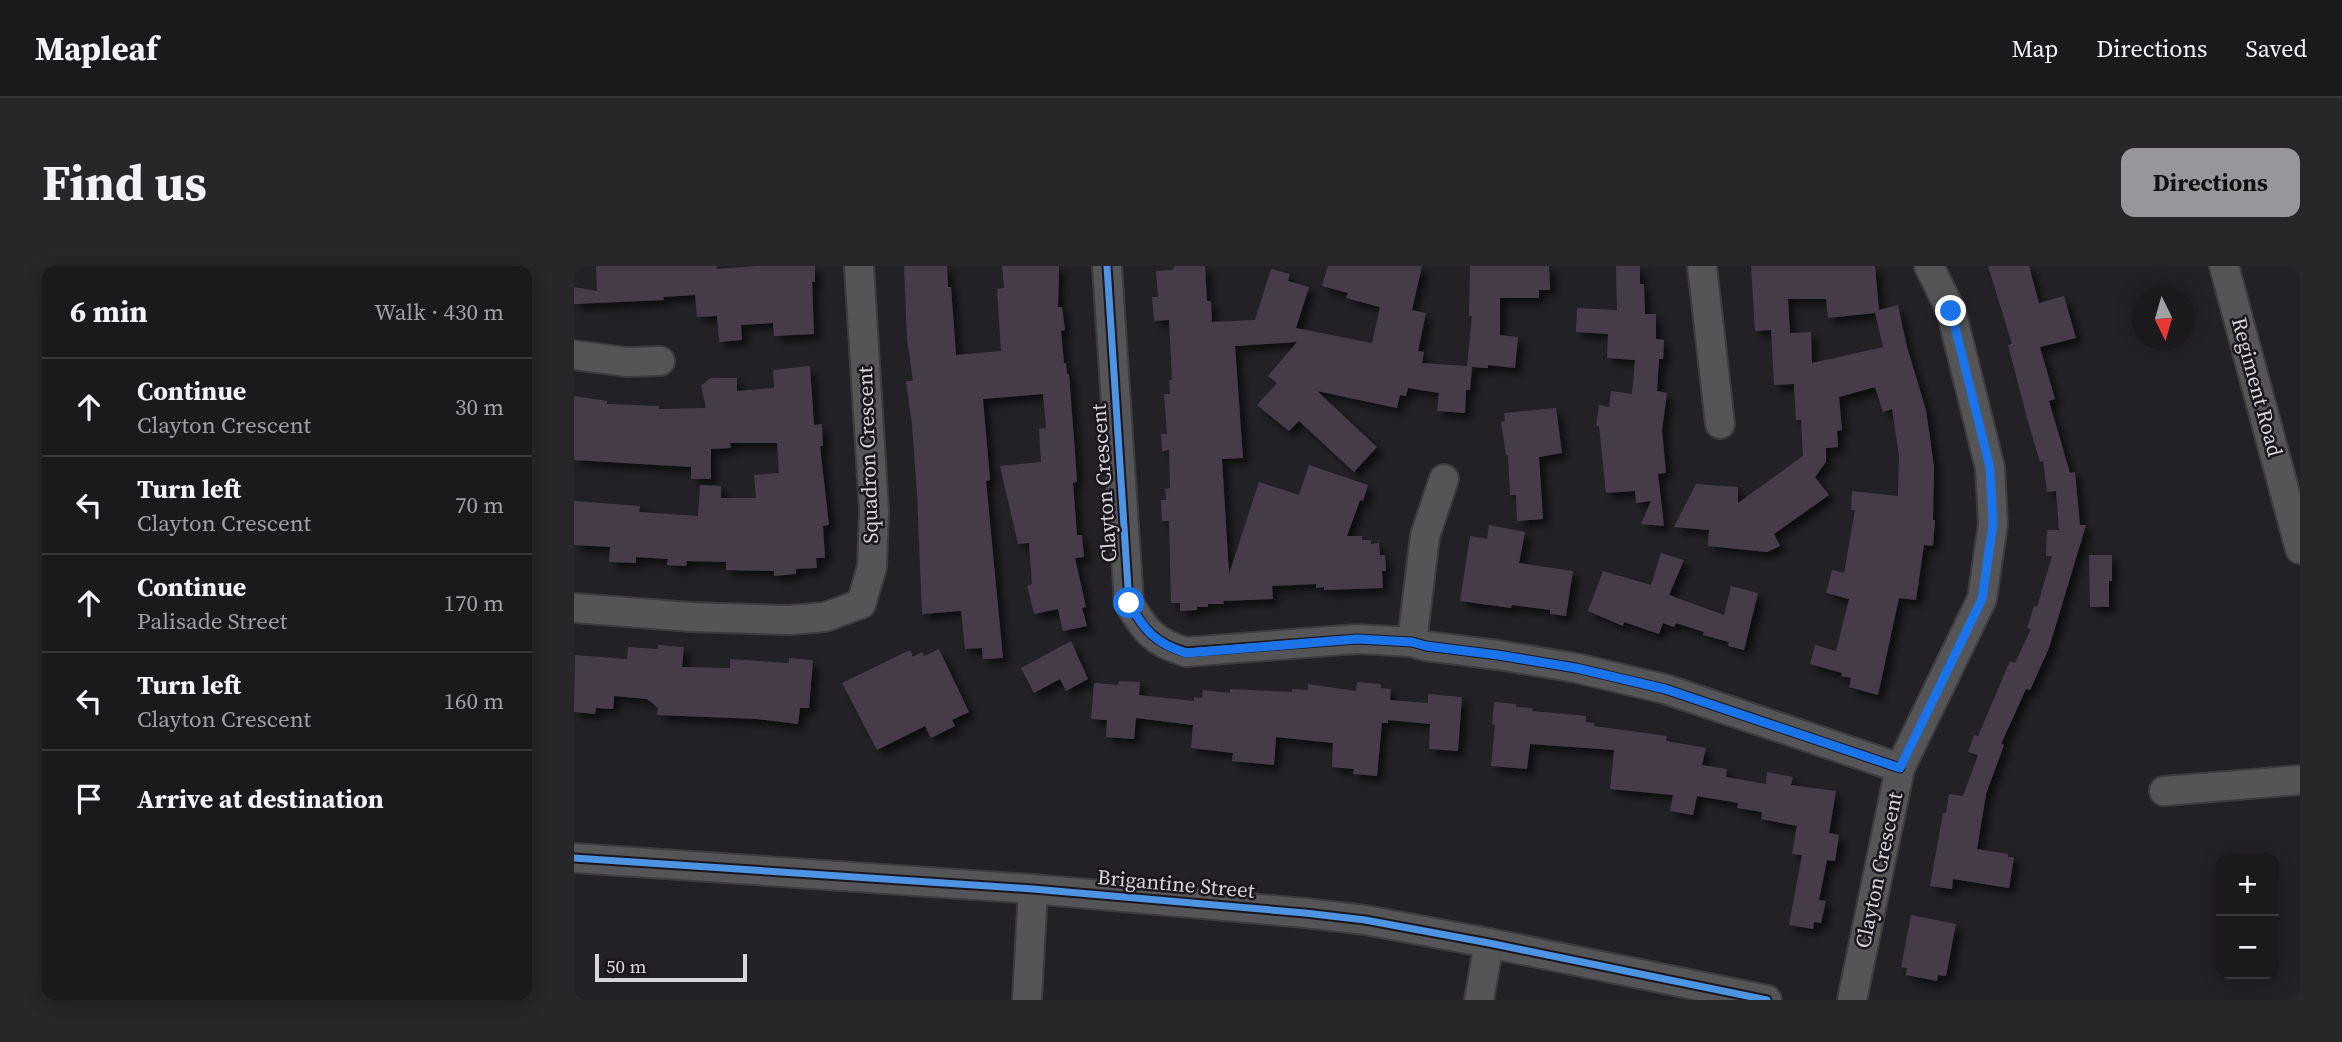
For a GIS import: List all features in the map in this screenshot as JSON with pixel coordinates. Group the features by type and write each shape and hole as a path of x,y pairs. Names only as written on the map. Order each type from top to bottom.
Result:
{"street":[{"name":"Squadron Crescent","path":"574,608 691,617 790,620 825,617 861,604 872,567 874,511 859,266"},
{"name":"Clayton Crescent","path":"1107,266 1129,603 1144,629 1166,646 1186,653 1339,639 1412,642 1576,668 1665,689 1900,768"},
{"path":"1702,266 1720,424"},
{"name":"Clayton Crescent","path":"1852,1000 1900,768 1982,599 1993,524 1990,468 1951,311 1929,266"},
{"name":"Regiment Road","path":"2224,266 2300,549"},
{"path":"574,355 626,362 660,361"},
{"path":"1412,642 1425,537 1444,479"},
{"path":"2164,790 2300,780"},
{"name":"Brigantine Street","path":"574,858 1034,890 1365,920 1767,1000"},
{"path":"1027,1000 1034,890"},
{"path":"1479,1000 1489,943"}],"building":[{"path":"596,266 717,266 717,269 815,266 815,282 812,282 814,334 774,336 773,323 741,325 742,340 719,342 717,316 697,317 695,295 663,297 664,300 574,304 574,287 597,291"},
{"path":"904,266 947,266 956,355 1001,351 997,289 1004,288 1002,266 1059,266 1058,307 1062,307 1065,330 1061,331 1064,363 1069,374 1077,482 1073,483 1077,535 1082,535 1084,557 1075,558 1086,607 1082,608 1087,626 1063,631 1058,609 1034,614 1027,586 1032,584 1029,543 1018,544 1000,466 1041,462 1039,429 1046,428 1043,394 983,399 990,480 986,481 1003,658 983,659 982,648 965,649 961,611 922,614 917,493 906,381 913,381 907,339"},
{"path":"1174,266 1205,266 1207,301 1211,301 1212,322 1255,320 1271,269 1290,274 1288,281 1309,287 1296,328 1372,343 1380,307 1346,298 1348,293 1322,286 1328,266 1422,266 1412,310 1426,313 1418,351 1424,352 1422,363 1467,366 1472,316 1469,316 1470,266 1549,266 1550,290 1539,290 1539,298 1500,298 1500,335 1518,337 1515,368 1488,365 1488,368 1472,367 1470,390 1466,390 1465,413 1437,411 1439,393 1408,388 1406,396 1400,395 1397,408 1317,391 1377,447 1354,472 1299,421 1289,431 1257,405 1277,383 1268,376 1297,342 1235,346 1243,458 1222,459 1229,574 1259,482 1299,495 1309,465 1368,485 1347,536 1362,536 1362,540 1371,540 1371,544 1379,543 1380,555 1385,555 1383,588 1324,590 1324,587 1316,588 1316,584 1272,586 1273,599 1223,601 1224,604 1208,604 1208,607 1197,607 1197,610 1180,611 1180,603 1171,603 1169,521 1162,521 1161,500 1166,500 1165,489 1170,488 1169,450 1162,451 1161,434 1167,434 1164,394 1170,394 1169,380 1172,380 1169,320 1154,321 1152,297 1158,297 1156,271 1173,270"},
{"path":"1616,266 1640,266 1640,284 1644,284 1645,314 1656,314 1656,339 1664,340 1663,359 1659,359 1657,391 1667,393 1662,430 1666,473 1658,474 1664,526 1641,524 1651,501 1636,503 1635,491 1606,493 1599,426 1596,426 1599,405 1609,407 1611,391 1632,394 1635,360 1607,358 1608,334 1576,332 1577,308 1617,310"},
{"path":"1751,266 1875,266 1879,310 1898,305 1907,347 1926,410 1934,467 1935,520 1933,546 1924,545 1916,600 1899,598 1878,695 1849,687 1851,678 1841,676 1842,673 1810,664 1815,645 1836,651 1849,599 1826,593 1832,570 1844,573 1855,510 1851,510 1852,491 1898,496 1899,455 1892,409 1883,412 1875,387 1839,397 1842,430 1837,431 1838,447 1826,448 1826,462 1815,477 1829,495 1774,534 1780,546 1767,552 1708,546 1709,530 1674,527 1696,484 1738,487 1738,503 1803,456 1801,420 1796,420 1794,384 1774,385 1771,330 1755,331","holes":["1788,299 1826,299 1828,318 1875,313 1883,347 1812,363 1811,332 1790,333"]},
{"path":"1988,266 2029,266 2039,303 2064,296 2076,338 2040,347 2055,399 2049,401 2070,473 2075,472 2080,525 2086,525 2049,648 2030,690 2026,689 2001,744 2004,745 1986,794 1977,849 2014,857 2009,888 1953,879 1952,889 1930,886 1943,813 1946,813 1949,794 1963,796 1978,755 1968,752 1974,735 1978,736 2010,661 2015,663 2031,629 2027,628 2034,606 2037,607 2052,556 2046,556 2047,530 2059,530 2056,491 2047,492 2043,461 2040,462 2028,422 2008,345 2012,344"},
{"path":"810,366 814,425 822,424 823,446 820,446 829,525 823,526 825,558 816,558 817,568 796,569 796,574 774,576 774,571 726,570 726,562 687,561 686,566 667,565 668,559 636,557 636,563 609,562 610,547 574,545 574,501 640,506 639,512 698,516 700,485 721,486 721,498 756,498 754,475 779,473 777,443 730,443 731,448 711,449 711,479 691,479 691,467 574,460 574,396 607,401 607,404 659,406 659,409 706,408 701,386 710,378 737,378 737,391 774,388 773,370"},
{"path":"1556,408 1562,453 1539,457 1543,519 1517,521 1516,495 1510,495 1508,455 1501,422 1505,421 1504,413"},
{"path":"1489,525 1525,532 1519,563 1573,571 1566,616 1550,614 1550,610 1460,601 1470,536 1487,539"},
{"path":"1661,553 1684,560 1669,595 1724,615 1731,586 1758,593 1744,650 1728,646 1729,642 1703,635 1704,632 1676,623 1674,627 1663,623 1659,634 1624,622 1623,626 1588,611 1603,571 1651,585"},
{"path":"2089,555 2112,555 2109,607 2090,607"},
{"path":"1071,641 1088,679 1066,691 1060,679 1034,693 1021,668"},
{"path":"658,645 684,647 682,667 730,668 730,659 789,663 789,658 813,660 809,708 800,708 798,724 757,719 657,715 658,708 647,699 614,696 613,709 596,708 595,714 574,712 575,655 627,659 628,647 658,649"},
{"path":"939,649 969,712 952,720 955,726 931,738 925,726 877,750 842,683 910,650 913,657 922,652 924,656"},
{"path":"1119,681 1140,682 1139,695 1194,701 1194,697 1202,698 1203,690 1230,693 1230,689 1292,692 1292,689 1308,690 1308,684 1356,691 1357,682 1381,684 1381,688 1391,689 1390,700 1428,703 1428,694 1462,697 1458,751 1429,749 1430,724 1388,720 1388,723 1382,723 1377,776 1353,774 1354,769 1332,767 1333,743 1276,737 1274,765 1232,761 1233,753 1191,748 1193,725 1136,718 1134,739 1106,737 1107,720 1091,719 1094,683 1118,685"},
{"path":"1494,702 1533,708 1532,711 1586,716 1586,722 1595,723 1594,726 1667,736 1666,741 1706,748 1702,765 1727,769 1726,777 1766,784 1767,772 1793,777 1791,785 1836,791 1829,833 1839,835 1835,861 1827,860 1819,900 1826,901 1821,923 1814,922 1813,929 1789,925 1802,855 1792,854 1797,826 1761,819 1762,812 1737,808 1738,803 1697,796 1693,815 1670,811 1673,795 1610,789 1614,750 1530,744 1527,769 1491,766"},
{"path":"1911,915 1956,924 1946,976 1938,975 1937,981 1906,975 1907,968 1901,967"}],"cycle path":[{"path":"1107,266 1129,603 1140,621 1159,640 1186,652 1357,639 1412,642 1576,668 1665,689 1900,768"},
{"path":"574,858 1033,889 1365,920 1767,1000"}],"route":[{"path":"1129,603 1144,629 1166,646 1186,653 1357,639 1412,642 1498,655 1576,668 1665,689 1900,768 1982,599 1993,524 1990,468 1951,311"}]}
